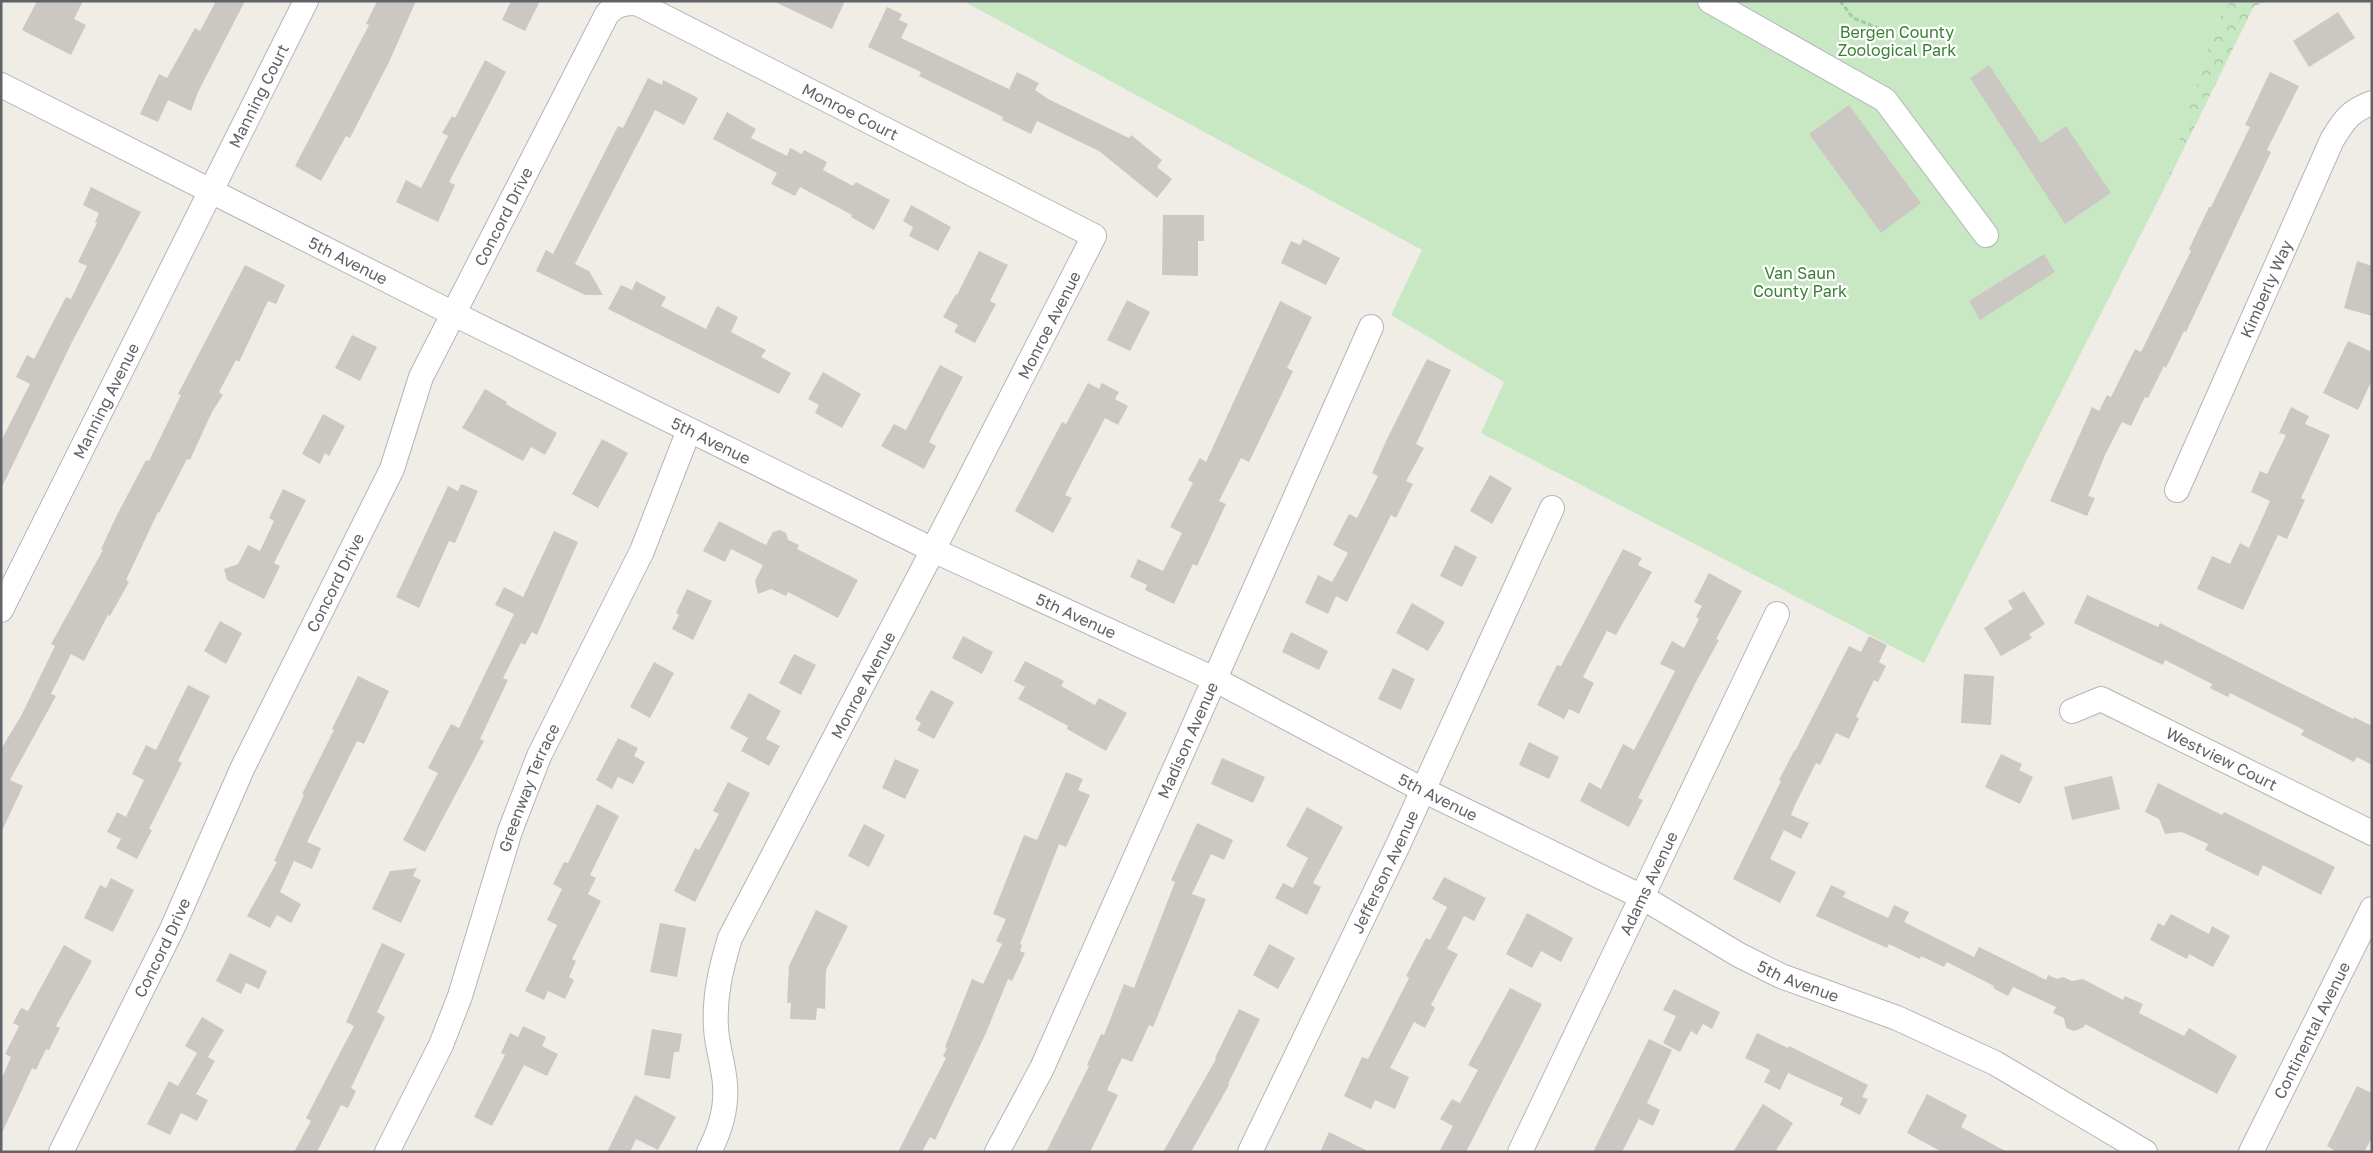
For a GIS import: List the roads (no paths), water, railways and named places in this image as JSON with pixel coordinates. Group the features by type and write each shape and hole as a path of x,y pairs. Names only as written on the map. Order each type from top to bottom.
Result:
{"street":[{"name":"Manning Court","path":"211,191 306,1"},
{"path":"1710,1 1886,100 1986,235"},
{"name":"Monroe Court","path":"606,14 613,7 624,3 637,4 1094,236"},
{"name":"Concord Drive","path":"60,1152 172,929 243,767 392,469 421,377 606,14"},
{"name":"5th Avenue","path":"1,85 452,314 934,550 1214,679 1423,790 1642,897 1739,955 1781,976 1896,1018 1995,1063 2145,1152"},
{"name":"Kimberly Way","path":"2178,490 2332,140 2343,120 2356,108 2372,102"},
{"name":"Manning Avenue","path":"1,610 211,191"},
{"name":"Monroe Avenue","path":"710,1152 724,1112 725,1085 716,1030 715,1002 720,971 730,938 934,550 1094,236"},
{"name":"Madison Avenue","path":"998,1152 1042,1068 1371,326"},
{"name":"Greenway Terrace","path":"387,1152 441,1045 460,996 510,831 539,756 642,551 690,430"},
{"name":"Jefferson Avenue","path":"1250,1152 1423,790 1552,508"},
{"name":"Adams Avenue","path":"1520,1152 1777,614"},
{"name":"Westview Court","path":"2072,711 2101,699 2372,833"},
{"name":"Continental Avenue","path":"2251,1152 2372,909"}],"park label":[{"name":"Bergen County Zoological Park","path":"1897,41"},
{"name":"Van Saun County Park","path":"1800,282"}]}
